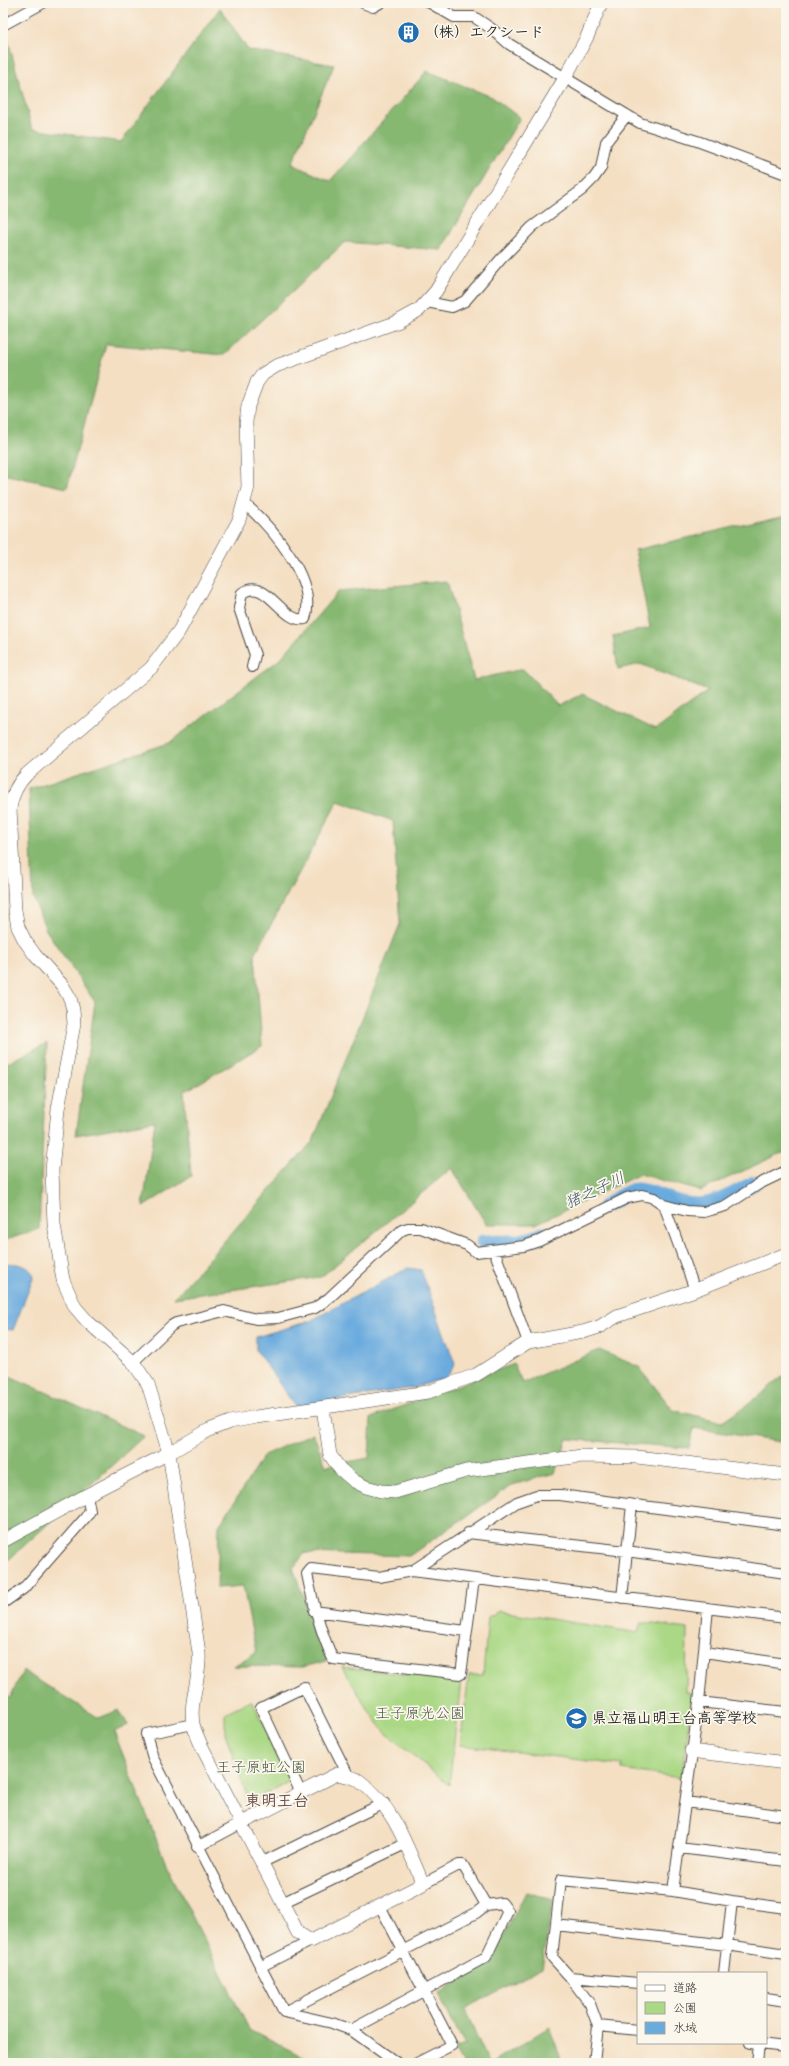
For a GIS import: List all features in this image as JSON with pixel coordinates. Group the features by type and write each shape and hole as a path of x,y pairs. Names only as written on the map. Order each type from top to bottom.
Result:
{"street":[{"path":"3,25 43,3"},
{"path":"363,3 373,7 380,3"},
{"path":"430,3 454,17 474,17 492,29 509,44 640,123 697,141 786,174"},
{"path":"311,1941 298,1933 202,1747 193,1724 192,1708 200,1666 199,1653 169,1453 148,1384 133,1362 87,1321 75,1307 63,1280 54,1224 52,1170 58,1108 74,1024 74,1010 70,998 62,985 25,942 18,927 15,910 10,808 14,790 27,774 151,668 179,631 231,537 245,504 248,487 246,422 248,406 251,393 263,374 292,359 397,322 419,310 427,302 440,284 565,78 587,37 601,3"},
{"path":"427,302 452,307 465,301 501,259 532,227 582,190 594,178 601,168 606,142 627,115"},
{"path":"245,504 264,521 281,542 297,567 307,597 307,613 305,619 300,620 291,617 274,600 263,593 249,590 242,593 239,608 255,655 252,667"},
{"path":"133,1362 176,1323 224,1311 256,1319 264,1319 278,1318 315,1308 329,1298 402,1230 421,1228 467,1245 476,1252 524,1246 539,1242 627,1198 642,1195 654,1198 664,1205 687,1211 704,1212 725,1206 759,1184 786,1171"},
{"path":"664,1205 695,1290"},
{"path":"494,1250 528,1342"},
{"path":"3,1541 87,1495 169,1453 208,1430 230,1422 256,1417 428,1392 476,1375 528,1342 583,1332 599,1327 617,1316 695,1290 786,1254"},
{"path":"323,1408 330,1455 354,1481 366,1487 381,1491 395,1492 466,1471 582,1456 637,1457 786,1475"},
{"path":"3,1603 23,1589 85,1518 90,1511 87,1495"},
{"path":"412,1571 517,1502 537,1495 560,1495 786,1525"},
{"path":"622,1598 632,1505"},
{"path":"468,1533 626,1551 786,1573"},
{"path":"474,1579 461,1674 333,1659 324,1640 314,1611 307,1574 311,1569 379,1577 412,1571 786,1618"},
{"path":"673,1891 686,1802 691,1751 699,1702 708,1608"},
{"path":"314,1611 466,1631"},
{"path":"704,1652 786,1664"},
{"path":"301,1793 261,1708 304,1687 349,1777"},
{"path":"699,1702 786,1712"},
{"path":"193,1724 146,1734 153,1758 284,2012 332,2023 351,2030 396,2063"},
{"path":"691,1751 786,1763"},
{"path":"198,1847 337,1774 357,1780 384,1804 405,1844 423,1884"},
{"path":"686,1802 786,1816"},
{"path":"261,1863 384,1804"},
{"path":"282,1903 405,1844"},
{"path":"679,1848 786,1862"},
{"path":"260,1968 459,1865 463,1865 486,1906"},
{"path":"594,2063 598,2026 590,2004 570,1977 552,1957 561,1880 673,1891 786,1908"},
{"path":"724,1972 732,1901"},
{"path":"284,2012 405,1951 476,1913 486,1906 502,1903 508,1911 486,1957 351,2030"},
{"path":"380,1906 405,1951 452,2045 417,2063"},
{"path":"556,1924 727,1945 786,1954"},
{"path":"570,1977 637,1984"},
{"path":"767,1998 786,2001"},
{"path":"598,2026 637,2030"},
{"path":"757,2063 755,2044 786,2047"}],"green space":[{"path":"220,8 248,50 334,65 292,164 330,181 427,71 492,97 520,118 441,250 345,242 224,355 106,344 67,488 3,474 3,41 8,40 32,129 121,142"},
{"path":"786,515 786,1151 700,1191 640,1174 536,1224 486,1224 452,1168 321,1277 174,1298 313,1141 400,924 393,821 338,801 255,954 262,1046 184,1092 191,1176 143,1207 155,1121 76,1135 95,1002 46,930 33,897 29,789 169,743 280,659 339,591 447,581 474,680 523,669 558,706 582,694 656,730 708,691 640,664 618,669 613,636 650,628 635,550"},
{"path":"47,1043 39,1229 3,1241 3,1065"},
{"path":"599,1350 639,1367 673,1410 722,1422 746,1406 786,1374 786,1443 694,1428 689,1448 567,1439 555,1473 512,1485 409,1556 305,1553 293,1568 327,1661 303,1667 234,1666 256,1652 243,1586 217,1588 219,1526 264,1455 313,1433 326,1466 369,1458 371,1418 514,1364 522,1383"},
{"path":"3,1373 144,1436 3,1565"},
{"path":"500,1611 639,1633 641,1622 687,1629 686,1692 693,1693 681,1778 622,1770 622,1765 460,1745 469,1675 483,1675 488,1617"},
{"name":"王子原光公園","path":"342,1667 461,1681 449,1785 385,1732 369,1711"},
{"path":"23,1671 99,1718 119,1710 128,1725 114,1732 166,1864 249,2029 315,2063 3,2063 3,1693 10,1698"},
{"name":"王子原虹公園","path":"249,1701 252,1701 292,1780 249,1802 225,1733 225,1713"},
{"path":"526,1892 553,1899 542,1968 464,2009 489,2063 462,2063 454,2049 465,2045 438,1994 493,1956"},
{"path":"549,2027 563,2063 492,2063"}],"water":[{"path":"3,1263 25,1266 34,1276 13,1330 3,1329"},
{"path":"408,1268 421,1270 455,1364 446,1378 412,1388 295,1406 256,1350 256,1337 310,1321"}],"waterway":[{"name":"猪之子川","path":"606,1205 624,1194 636,1190 648,1192 681,1203 703,1205 713,1203 733,1195 754,1183"},
{"name":"猪之子川","path":"483,1242 521,1241 543,1234"}],"place":[{"name":"（株）エクシード","path":"408,33"},
{"name":"県立福山明王台高等学校","path":"576,1719"}],"district":[{"name":"東明王台","path":"277,1801"}]}
